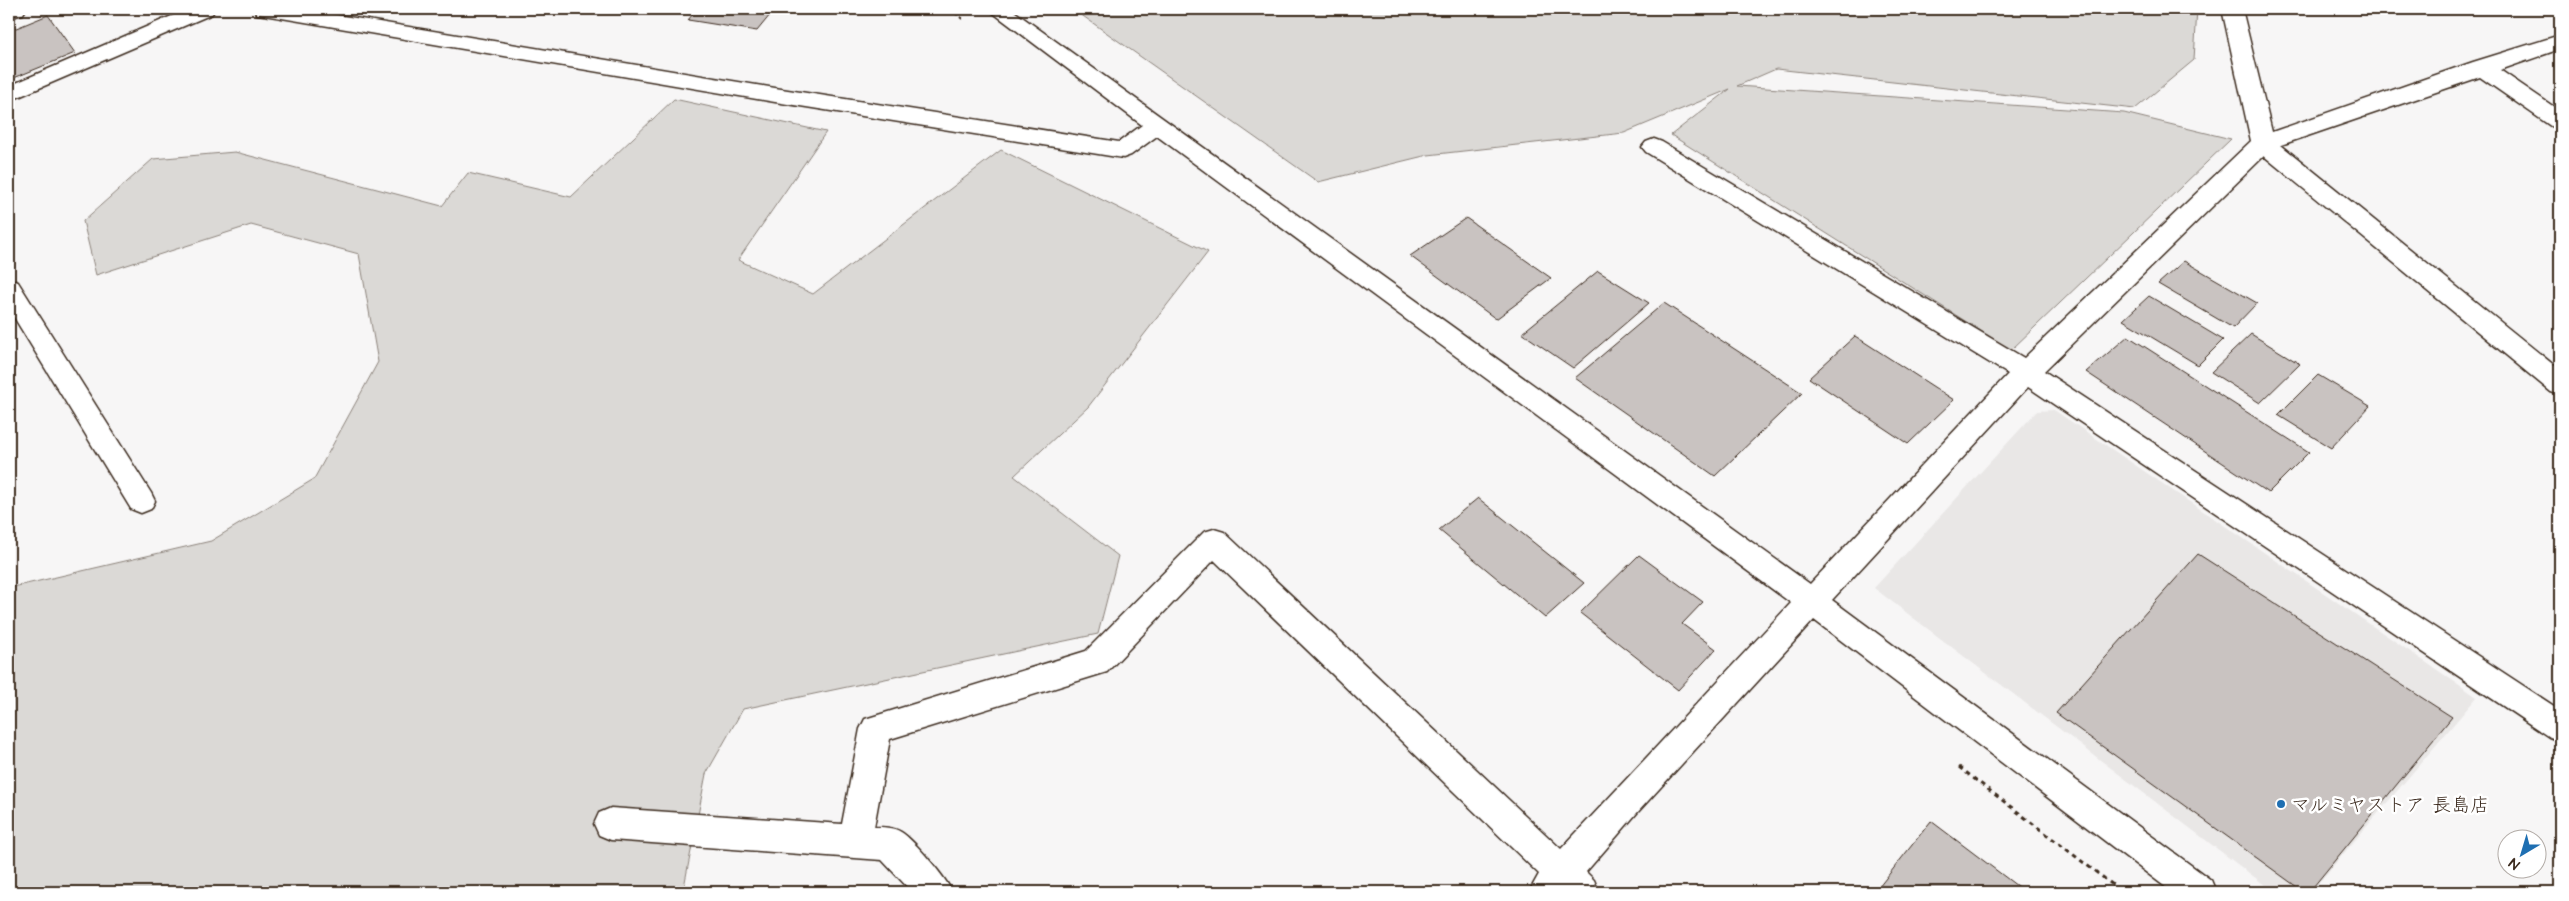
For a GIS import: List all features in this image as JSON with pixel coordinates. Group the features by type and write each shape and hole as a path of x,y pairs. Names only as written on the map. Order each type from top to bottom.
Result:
{"street":[{"path":"9,12 16,9"},
{"path":"9,94 205,9"},
{"path":"264,9 775,95 1123,150 1158,125"},
{"path":"998,9 1811,601 2199,892"},
{"path":"2232,9 2263,143 2560,385"},
{"path":"854,841 876,729 1096,662 1214,541 1564,886 1626,802 2026,372 2263,143 2560,42"},
{"path":"2481,68 2560,122"},
{"path":"1654,147 2026,372 2560,727"},
{"path":"9,288 141,501"},
{"path":"611,824 890,844 935,892"}],"shaded area":[{"path":"1073,9 2197,9 2194,60 2135,109 1776,69 1737,86 2124,113 2231,139 2011,350 1671,135 1730,89 1624,133 1428,155 1318,182"},
{"path":"674,99 826,132 738,260 813,294 1001,150 1208,252 1088,407 1014,476 1118,556 1098,634 743,709 706,774 683,892 9,892 9,588 211,541 314,479 378,362 359,254 251,225 96,275 83,221 153,159 235,152 442,206 468,173 571,197"},
{"path":"2054,410 2477,697 2311,892 2274,892 1874,588 2037,411"}],"building":[{"path":"697,9 775,9 757,31 688,20"},
{"path":"48,15 75,53 9,80 9,31"},
{"path":"1466,218 1551,278 1496,319 1410,256"},
{"path":"2184,261 2257,303 2233,328 2158,284"},
{"path":"1598,271 1649,303 1573,368 1522,333"},
{"path":"2149,296 2223,340 2198,365 2123,320"},
{"path":"1664,303 1802,393 1715,476 1575,378"},
{"path":"2251,334 2300,364 2260,403 2211,372"},
{"path":"1855,336 1954,400 1908,444 1809,378"},
{"path":"2128,336 2309,452 2268,493 2086,372"},
{"path":"2318,375 2370,406 2331,448 2278,415"},
{"path":"1478,498 1584,583 1545,618 1439,530"},
{"name":"マルミヤストア 長島店","path":"2198,554 2452,717 2309,892 2304,892 2056,713"},
{"path":"1639,555 1703,602 1682,624 1716,649 1678,690 1580,613"},
{"path":"1931,821 2025,892 1875,892"}],"place":[{"name":"マルミヤストア 長島店","path":"2281,804"}]}
